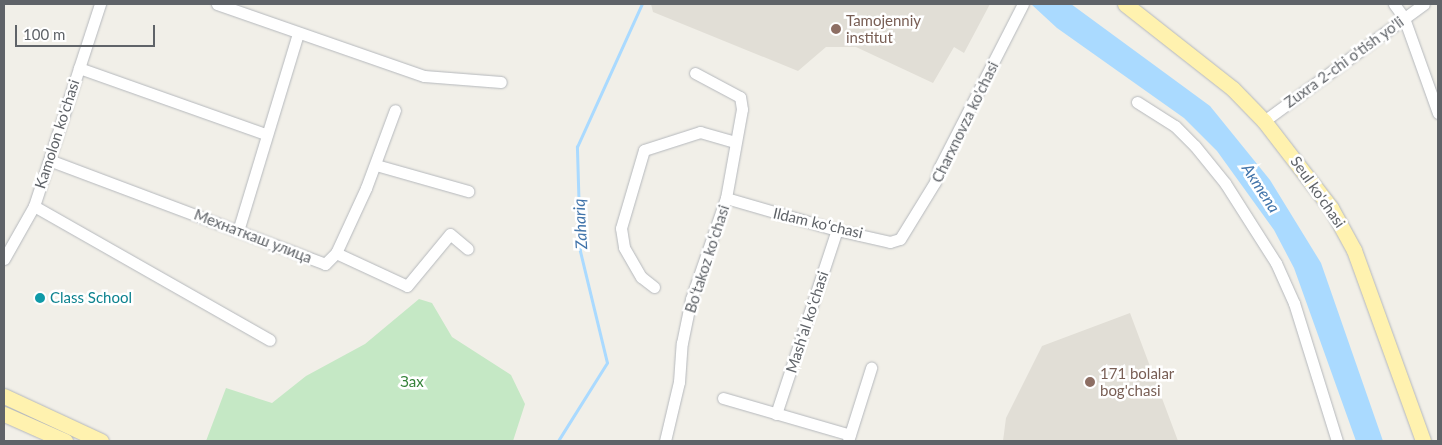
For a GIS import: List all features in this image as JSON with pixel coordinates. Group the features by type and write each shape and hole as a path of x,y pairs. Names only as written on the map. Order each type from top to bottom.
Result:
{"main road":[{"name":"Seul ko'chasi","path":"1125,4 1222,78 1268,118 1313,182 1347,235 1422,441"},
{"name":"Seul ko'chasi","path":"1142,4 1228,71 1329,189 1354,230 1433,441"},
{"path":"4,396 101,441"},
{"path":"4,414 65,441"}],"street":[{"name":"Kamolon ko'chasi","path":"4,259 34,206 100,4"},
{"path":"217,4 424,76 501,82"},
{"path":"1394,4 1404,18 1438,113"},
{"name":"Zuxra 2-chi o'tish yo'li","path":"1268,118 1424,4"},
{"name":"Charxnovza ko'chasi","path":"907,231 936,182 939,168 1022,6"},
{"path":"238,231 264,134 298,33"},
{"path":"79,68 264,134"},
{"name":"Boʻtakoz koʻchasi","path":"665,441 679,382 682,343 691,299 726,198 734,142 742,109 740,97 695,73"},
{"path":"1137,102 1174,126 1195,146 1226,184 1276,263 1294,303 1337,441"},
{"name":"Мехнаткаш улица","path":"49,160 325,264 336,253 376,165 394,110"},
{"path":"654,287 641,277 624,247 621,228 644,150 700,132 734,142"},
{"path":"376,165 468,191"},
{"name":"Ildam koʻchasi","path":"726,198 837,230 890,242 900,239 907,231"},
{"path":"34,206 270,340"},
{"name":"Mashʼal koʻchasi","path":"776,414 837,230"},
{"path":"336,253 406,286 450,234 468,249"},
{"path":"724,398 849,438 870,368"}],"shaded area":[{"name":"Tamojenniy institut","path":"651,4 990,4 964,53 954,47 933,83 856,47 826,47 798,71 653,12"},
{"name":"171 bolalar bog'chasi","path":"1130,313 1178,441 1003,441 1006,418 1042,346"}],"green space":[{"name":"Зах","path":"419,299 432,303 452,337 511,375 525,404 513,441 206,441 226,388 272,403 306,376 365,344"}],"water":[{"name":"Актепа","path":"1031,4 1071,4 1210,106 1270,180 1321,263 1383,441 1356,441 1294,268 1274,230 1217,151 1184,118 1057,28"}],"waterway":[{"name":"Zahariq","path":"558,441 607,363 580,251 577,147 642,4"}],"place":[{"name":"Tamojenniy institut","path":"836,29"},
{"name":"Class School","path":"40,298"},
{"name":"171 bolalar bog'chasi","path":"1090,382"}]}
